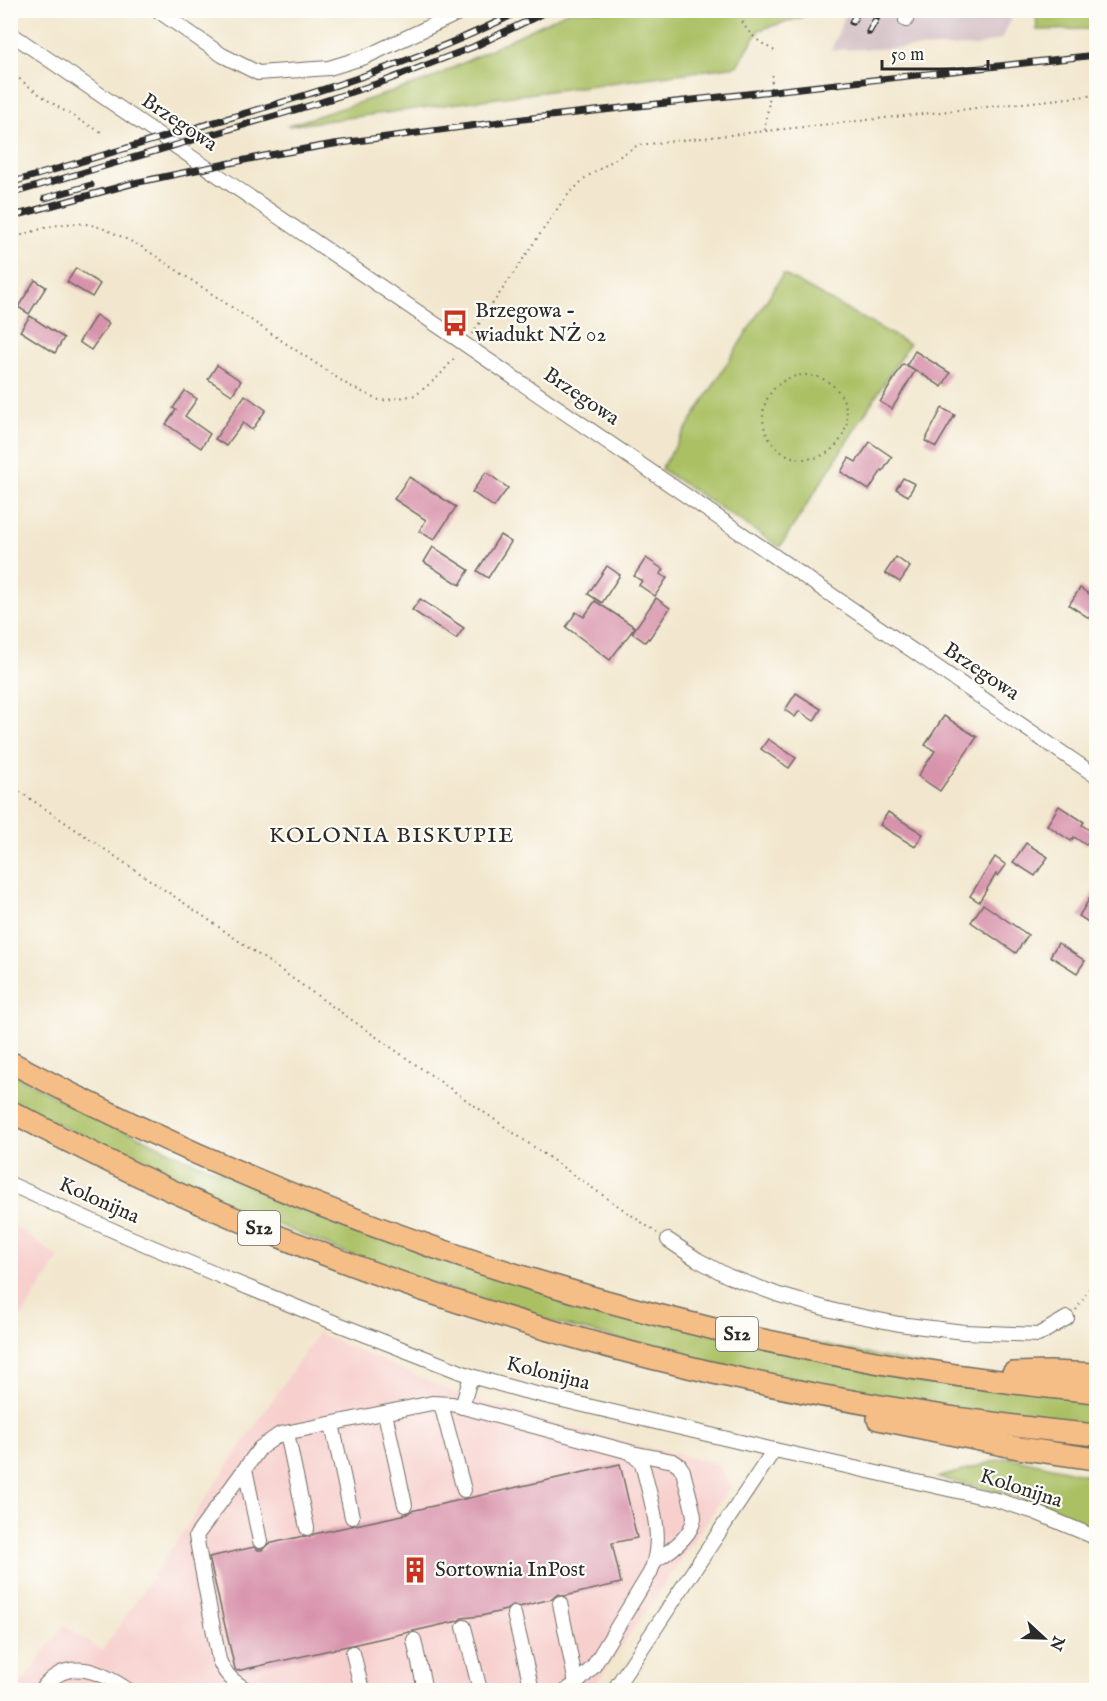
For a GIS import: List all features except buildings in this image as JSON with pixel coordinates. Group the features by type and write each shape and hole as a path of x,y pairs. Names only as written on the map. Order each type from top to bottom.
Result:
{"highway":[{"name":"S12","path":"10,1062 114,1116 230,1169 358,1221 475,1262 584,1295 700,1326 833,1354 948,1374 1096,1392"},
{"name":"S12","path":"10,1111 186,1197 291,1242 373,1273 561,1334 661,1361 846,1401 933,1415 1096,1435"},
{"path":"948,1374 1050,1372 1096,1374"},
{"path":"742,1380 889,1422 1018,1448 1096,1459"}],"street":[{"path":"157,10 222,55 258,73 329,68 365,57 465,10"},
{"name":"Brzegowa","path":"10,33 1096,776"},
{"name":"Kolonijna","path":"10,1184 220,1276 471,1376 524,1391 774,1450 997,1500 1035,1512 1096,1539"},
{"path":"668,1240 728,1276 762,1289 835,1311 899,1324 964,1332 1038,1335 1067,1318"},
{"path":"462,1407 471,1376"},
{"path":"247,1690 225,1673 219,1660 196,1536 260,1448 280,1434 432,1403 452,1404 630,1452 673,1461 683,1471 694,1517 690,1528 673,1550 656,1560"},
{"path":"441,1404 464,1490"},
{"path":"385,1413 405,1505"},
{"path":"333,1424 352,1517"},
{"path":"287,1433 307,1528"},
{"path":"614,1690 774,1450"},
{"path":"572,1687 593,1667 656,1560 658,1527 641,1462 630,1452"},
{"path":"245,1468 260,1541"},
{"path":"560,1603 572,1687"},
{"path":"514,1614 532,1690"},
{"path":"464,1627 480,1690"},
{"path":"414,1640 425,1690"},
{"path":"353,1653 362,1690"},
{"path":"41,1690 60,1672 77,1670 95,1671 128,1690"}],"path":[{"path":"740,10 740,17 746,29 777,52"},
{"path":"10,71 35,92 74,118 103,133"},
{"path":"765,130 773,72"},
{"path":"638,144 1096,94"},
{"path":"10,239 53,225 86,224 139,245"},
{"path":"799,375 813,375 826,380 837,389 844,401 847,414 846,428 840,441 830,450 818,457 805,459 791,457 779,450 770,440 764,427 763,413 774,388 799,375"},
{"path":"10,785 668,1240"},
{"path":"1067,1318 1074,1313 1096,1278"}],"shaded area":[{"path":"847,11 1016,11 1001,39 977,46 831,50"},
{"path":"11,1223 59,1258 19,1321 11,1315"},
{"path":"318,1333 465,1397 602,1437 718,1464 730,1487 592,1690 17,1690 64,1625 102,1651"}],"green space":[{"path":"569,11 807,11 802,17 759,30 737,66 287,126 428,80"},
{"path":"1036,11 1096,11 1096,29 1037,30"},
{"path":"783,274 909,344 780,547 661,469"},
{"path":"10,1072 53,1096 185,1158 489,1276 1096,1401 1096,1427 1018,1418 753,1374 533,1317 353,1256 179,1184 11,1101"},
{"path":"1008,1457 1096,1477 1096,1532 1013,1495 938,1478"}],"railway":[{"path":"10,183 354,79 439,48 522,10"},
{"path":"10,194 315,104 385,81 473,47 550,10"},
{"path":"852,22 859,10"},
{"path":"869,32 881,10"},
{"path":"10,217 134,183 334,144 523,119 1096,55"},
{"path":"45,198 91,185"}],"place":[{"name":"Brzegowa - wiadukt NŻ 02","path":"455,323"},
{"name":"Sortownia InPost","path":"415,1570"}],"district":[{"name":"KOLONIA BISKUPIE","path":"392,836"}]}
